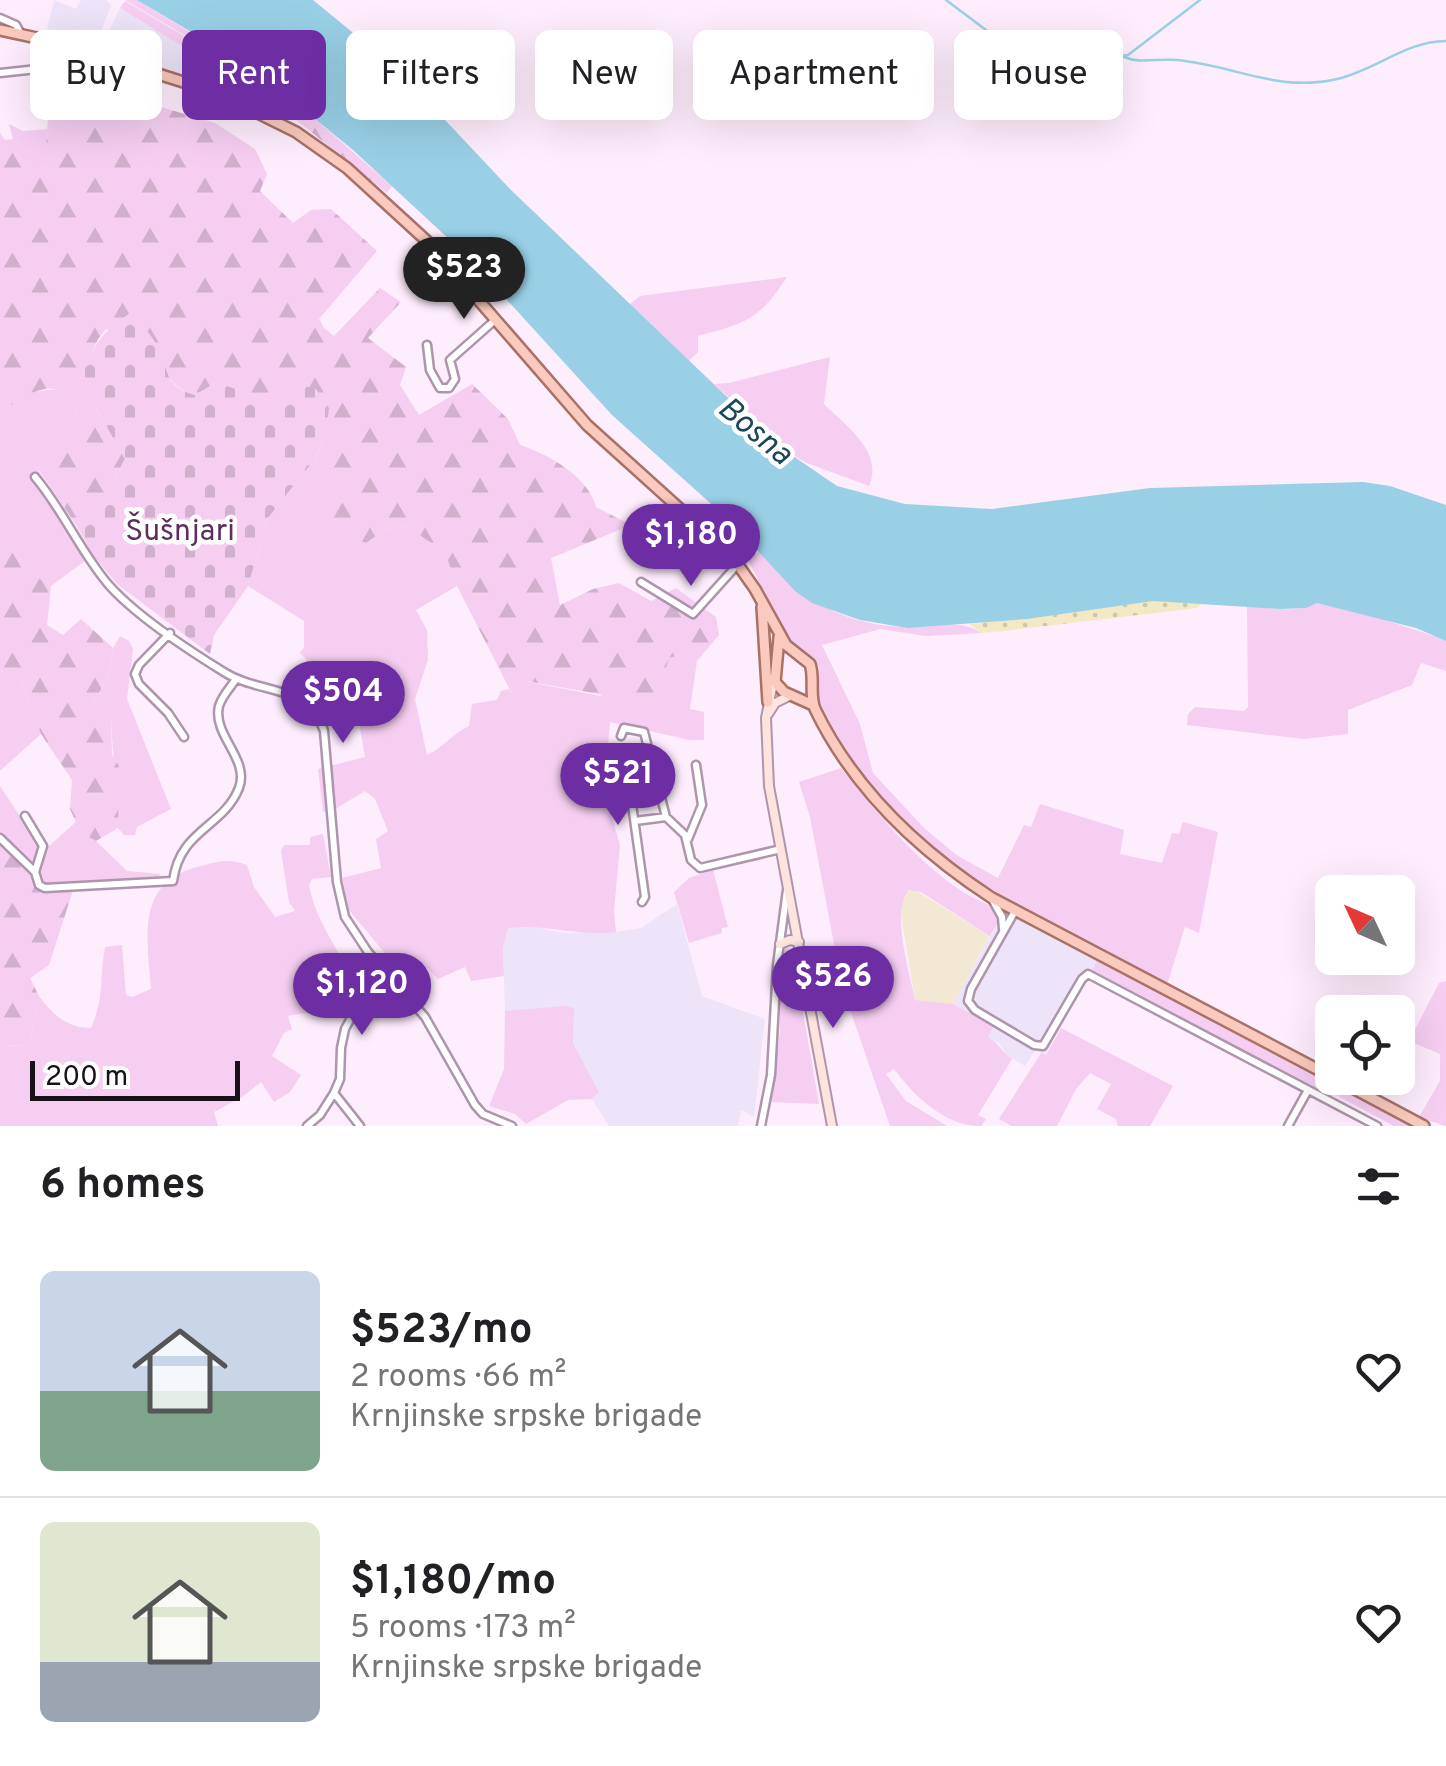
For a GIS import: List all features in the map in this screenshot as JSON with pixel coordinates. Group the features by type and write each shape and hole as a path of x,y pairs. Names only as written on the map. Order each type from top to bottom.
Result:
{"main road":[{"path":"0,30 30,37"},
{"path":"162,76 215,92 296,132 382,198 429,243 587,425 738,564 779,635 810,664 813,704 849,764 882,805 934,856 1014,911 1315,1068"},
{"path":"760,600 768,702"},
{"path":"779,635 774,678 780,690 813,704"},
{"path":"777,664 797,655"},
{"path":"794,694 806,690 812,680"},
{"path":"1366,1095 1424,1126"}],"street":[{"path":"0,18 16,25 21,34"},
{"path":"0,73 30,70"},
{"path":"428,345 434,380 440,388 449,388 455,379 450,360 496,319"},
{"path":"35,477 110,587 236,679 298,696 319,717 324,731 336,882 346,917 368,952 425,1018 475,1105 483,1114 512,1126"},
{"path":"641,582 693,614 738,564"},
{"path":"170,634 135,674 184,737"},
{"path":"774,678 766,718 769,786 832,1126"},
{"path":"0,838 35,872 39,885 46,888 173,881 182,849 230,802 240,783 239,766 218,716 222,700 236,679"},
{"path":"766,718 775,703 794,694"},
{"path":"621,736 624,728 644,732 666,818 688,840"},
{"path":"626,762 643,864 646,897 642,902"},
{"path":"696,765 702,805 688,840 691,860 700,868 781,848"},
{"path":"24,816 43,846 35,872"},
{"path":"635,821 666,818"},
{"path":"760,1126 771,1076 782,914 788,886"},
{"path":"992,898 1002,917 1002,932"},
{"path":"1014,911 968,1001 975,1010 1034,1045 1045,1045 1082,978 1088,974 1377,1126"},
{"path":"780,944 786,929 795,922"},
{"path":"780,944 798,942"},
{"path":"306,1126 320,1115 340,1079 346,1029 366,990 368,952"},
{"path":"1288,1126 1308,1090"},
{"path":"334,1092 360,1126"}],"shaded area":[{"path":"54,0 76,9 81,0 106,0 111,6 101,30 47,30"},
{"path":"120,8 157,30 110,30"},
{"path":"162,33 182,45 182,75 162,69"},
{"path":"913,889 990,936 953,1004 915,1000 901,914 903,895"},
{"path":"677,904 702,996 765,1019 754,1117 741,1110 738,1126 609,1126 592,1099 599,1092 573,1043 574,1008 505,1011 503,948 508,928 525,925 565,933 616,932 641,928"},
{"path":"995,907 1097,960 1045,1055 1035,1050 1025,1066 1006,1055 1000,1044 988,1037 993,1026 953,1004 999,921"}],"green space":[{"path":"125,0 137,0 186,30 182,34"},
{"path":"125,1 182,35 182,46 162,30 120,8"},
{"path":"162,107 182,113 182,120 215,123 255,149 267,174 260,191 293,223 311,210 331,209 377,251 319,319 324,328 334,336 380,288 401,302 368,338 406,367 400,385 419,415 472,384 508,419 520,445 566,468 585,486 596,507 631,525 551,558 560,605 593,589 619,583 651,601 676,588 716,617 719,635 697,661 691,652 669,658 655,704 526,681 512,694 457,586 445,552 406,526 384,530 366,543 318,525 341,489 314,460 325,438 285,398 275,402 221,384 195,395 186,392 168,376 157,345 106,329 77,386 92,401 125,459 105,497 76,525 39,470 77,415 71,401 63,392 43,389 0,413 0,133 5,140 13,139 27,155 46,145 48,120 162,120"},
{"path":"297,120 316,120 392,186 387,193"},
{"path":"9,124 23,131 47,129 46,145 27,156 13,139"},
{"path":"787,277 768,303 750,318 698,336 698,352 689,361 630,304 640,296"},
{"name":"Šušnjari","path":"130,313 154,341 172,382 184,391 195,395 221,384 275,402 300,385 316,389 329,408 325,438 314,460 268,518 248,586 214,635 210,654 117,584 93,555 76,525 105,497 125,459 92,401 77,386 102,336"},
{"path":"830,357 824,404 867,451 872,474 869,486 790,454 714,384"},
{"path":"59,389 70,396 77,415 39,471 93,555 51,586 31,573 0,539 0,413 28,392"},
{"path":"314,460 341,489 319,525 384,530 406,526 446,552 457,586 416,610 427,630 428,660 415,699 427,755 469,726 472,704 497,700 501,691 509,689 511,693 525,681 600,696 669,658 691,652 697,661 690,709 704,712 704,740 610,722 604,791 620,845 616,932 508,928 503,948 504,976 471,981 465,967 438,979 420,961 404,976 348,909 342,878 381,868 376,839 388,831 375,799 365,791 323,812 318,769 365,757 353,688 344,672 327,681 300,653 304,647 304,621 248,586 268,518"},
{"path":"0,539 31,573 51,586 47,625 63,635 81,619 113,648 109,673 94,703 111,717 112,755 119,766 118,828 96,841 81,833 70,809 72,780 41,734 19,675 0,671"},
{"path":"759,552 809,597 846,616 890,626 958,625 981,633 926,636 880,629 822,645 860,724 873,773 925,829 958,856 998,878 1024,825 1031,827 1040,804 1124,830 1120,854 1162,863 1172,833 1179,834 1183,822 1218,832 1199,933 1185,927 1167,985 984,884 902,820 867,782 827,717 818,696 819,666 791,645 747,558"},
{"path":"1317,603 1370,615 1446,641 1446,671 1421,663 1412,685 1348,710 1348,734 1304,739 1187,725 1188,714 1195,707 1244,711 1248,707 1247,605 1292,609"},
{"path":"120,636 133,649 127,699 171,809 137,827 135,835 124,835 118,828 111,717 94,703 109,673 113,648"},
{"path":"0,671 19,675 41,734 0,771"},
{"path":"841,768 931,867 973,898 995,907 999,921 990,936 921,892 909,890 901,912 915,1000 953,1004 994,1026 988,1037 1012,1059 978,1115 986,1119 981,1126 955,1121 932,1108 894,1069 886,1074 906,1101 947,1126 890,1126 842,986 810,817 799,782"},
{"path":"0,786 37,842 48,847 78,820 81,833 96,841 127,871 161,874 153,881 47,890 38,887 29,879 25,867 9,854 0,856"},
{"path":"323,834 331,877 312,879 309,885 320,919 348,972 345,983 305,986 310,1012 288,1016 292,1029 284,1033 272,1056 301,1075 290,1092 274,1102 261,1082 214,1112 218,1126 0,1126 0,1046 30,1045 39,996 61,1019 91,1028 100,997 105,947 122,945 126,995 132,997 151,989 150,913 165,884 180,873 201,866 235,862 247,865 254,887 275,917 295,911 289,902 281,851 284,845 310,845 310,837"},
{"path":"9,854 25,867 27,876 37,886 75,884 49,965 30,978 39,996 30,1045 0,1046 0,856"},
{"path":"713,870 728,927 722,928 722,933 689,943 674,892 689,878"},
{"path":"786,947 793,954 819,1104 771,1102 780,1031 780,970"},
{"path":"1097,960 1315,1075 1315,1088 1092,970"},
{"path":"1446,981 1446,1126 1419,1117 1440,1081 1440,1054 1415,1044 1415,1029 1439,983"},
{"path":"574,1008 573,1043 599,1092 592,1099 568,1100 526,1124 515,1114 489,1106 504,1069 505,1011"},
{"path":"1061,1028 1173,1086 1150,1126 1118,1126 1116,1119 1097,1109 1111,1084 1090,1073 1076,1089 1057,1126 1012,1126 999,1119"},
{"path":"1336,1095 1352,1095 1411,1126 1394,1126"}],"sand":[{"path":"1153,601 1202,603 1197,608 1004,631 981,633 970,624"}],"water":[{"name":"Bosna","path":"137,0 313,0 350,30 346,30 346,120 445,120 510,189 748,417 790,454 837,486 905,504 992,509 1150,488 1363,482 1390,486 1446,505 1446,641 1416,628 1317,603 1306,608 1280,609 1153,601 1027,619 908,628 860,620 812,603 795,591 728,519 612,415 465,254 316,120 326,120 326,30 188,30"}],"waterway":[{"path":"946,0 1014,51 1056,66 1128,55 1200,0"},
{"path":"1124,57 1198,63 1295,83 1337,79 1418,46 1446,41"}]}
